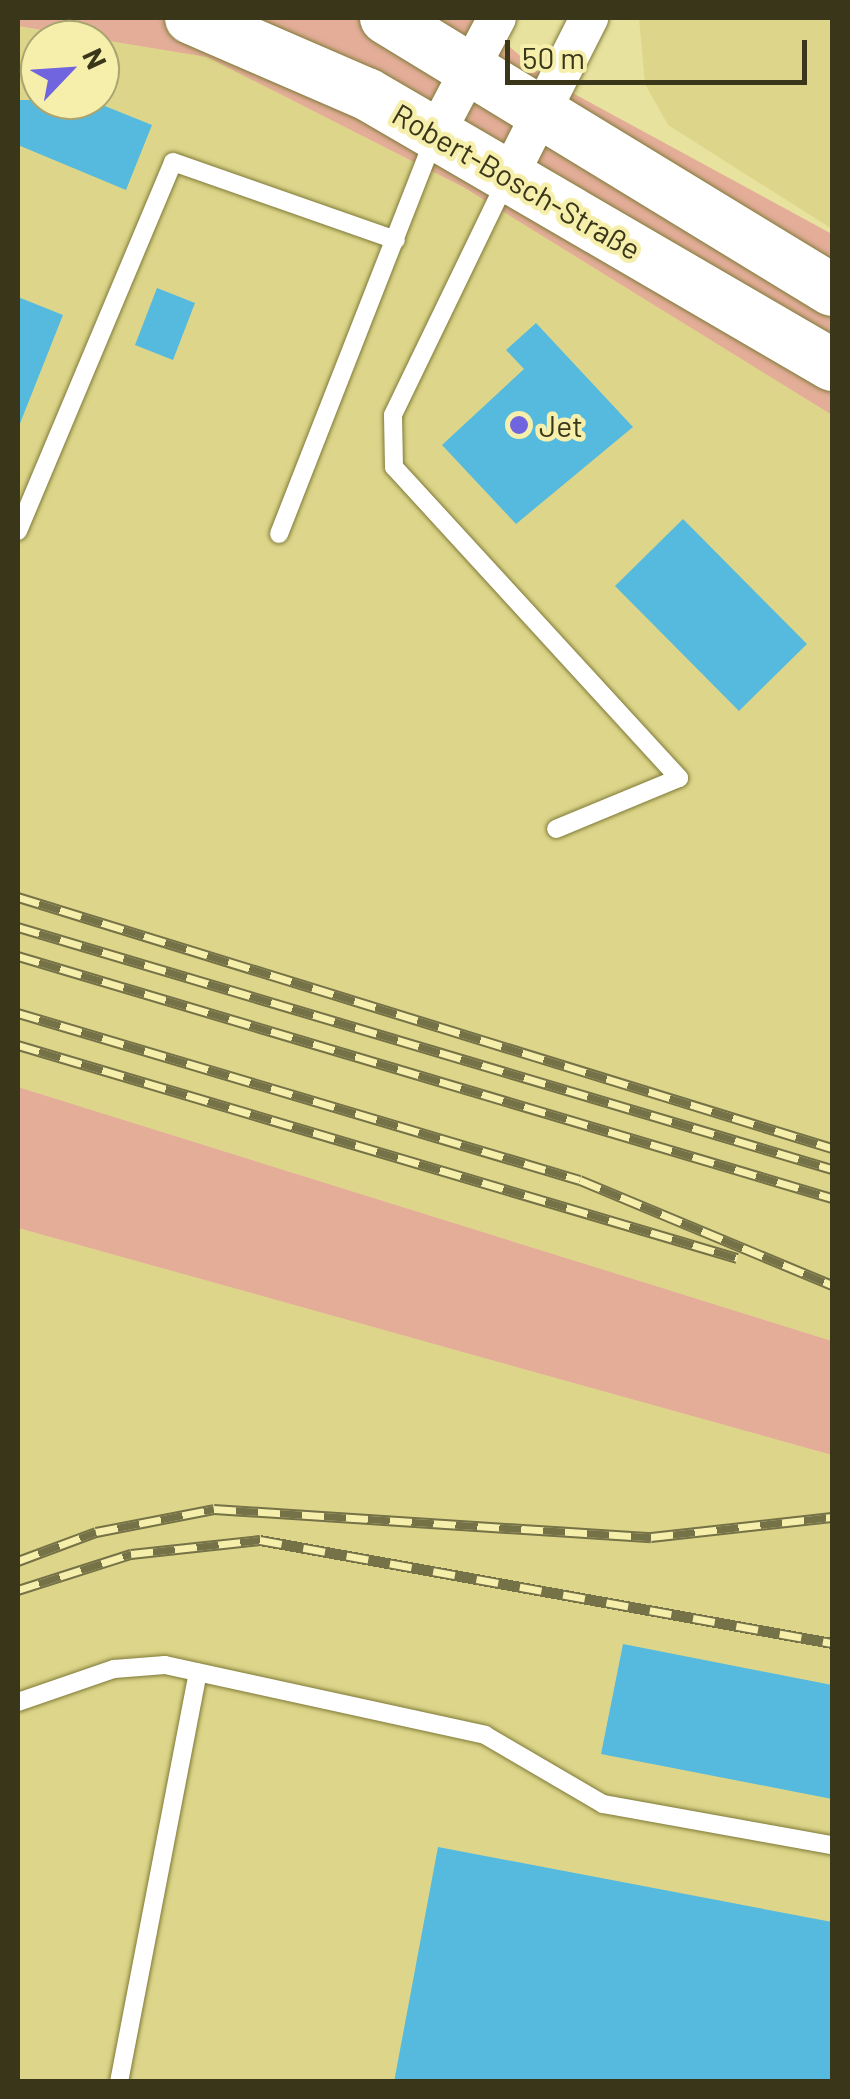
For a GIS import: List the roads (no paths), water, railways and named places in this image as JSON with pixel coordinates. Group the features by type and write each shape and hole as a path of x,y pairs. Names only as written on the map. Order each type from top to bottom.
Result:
{"main road":[{"name":"Robert-Bosch-Straße","path":"191,18 511,172 832,365"},
{"path":"386,18 832,290"}],"street":[{"path":"436,133 467,65 497,18"},
{"path":"511,172 589,18"}],"lane":[{"path":"279,534 436,133"},
{"path":"18,531 173,162 396,240"},
{"path":"511,172 393,415 394,467 679,778 556,828"},
{"path":"18,1702 114,1669 198,1674 485,1735 603,1804 832,1845"},
{"path":"119,2082 198,1674"}],"railway":[{"path":"18,897 832,1148"},
{"path":"18,927 832,1169"},
{"path":"18,956 832,1198"},
{"path":"18,1013 580,1180 832,1285"},
{"path":"18,1045 737,1258"},
{"path":"18,1561 96,1532 214,1509 651,1537 832,1517"},
{"path":"18,1590 131,1554 260,1540 832,1643"}],"place":[{"name":"Jet","path":"519,425"}]}
